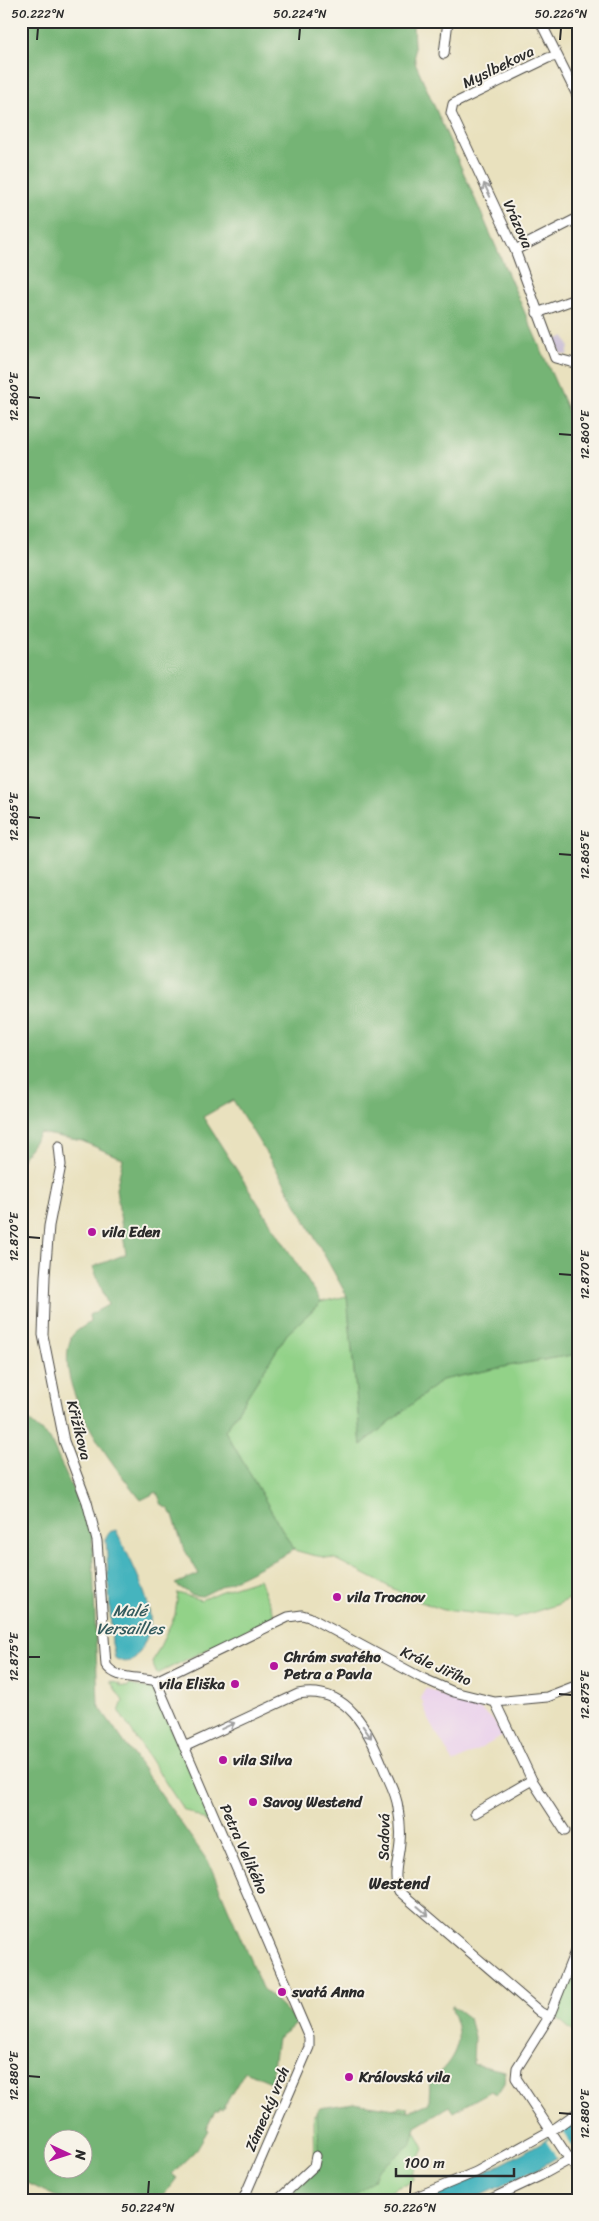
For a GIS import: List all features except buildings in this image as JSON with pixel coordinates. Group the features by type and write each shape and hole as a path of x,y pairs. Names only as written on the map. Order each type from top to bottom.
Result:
{"street":[{"path":"444,54 448,21"},
{"path":"540,21 578,97"},
{"name":"Myslbekova","path":"453,104 557,56"},
{"name":"Vrázova","path":"453,104 451,113 515,250 555,358 578,364"},
{"path":"515,250 578,218"},
{"path":"537,313 578,298"},
{"name":"Křižíkova","path":"59,1146 61,1165 50,1226 44,1276 43,1335 64,1441 87,1502 97,1541 106,1665 110,1671 117,1675 156,1681"},
{"name":"Krále Jiřího","path":"156,1681 288,1617 302,1615 364,1645 420,1677 454,1692 494,1702 547,1697 578,1685"},
{"name":"Petra Velikého","path":"156,1681 307,2028"},
{"name":"Sadová","path":"184,1747 298,1694 316,1692 341,1700 372,1740 397,1800 400,1841 396,1882 400,1891 540,2012 549,2017"},
{"path":"494,1702 532,1780 564,1831"},
{"path":"475,1813 532,1780"},
{"path":"578,1944 549,2017 517,2068 516,2078 571,2155 578,2168"},
{"name":"Zámecký vrch","path":"243,2200 309,2047 310,2037 307,2028"},
{"path":"409,2200 476,2172 553,2132 578,2112"},
{"path":"489,2200 571,2155"},
{"path":"278,2200 314,2166 316,2156"}],"shaded area":[{"path":"565,336 569,347 567,355 561,354 555,340"},
{"path":"426,1688 477,1707 494,1721 503,1736 454,1763 430,1722 423,1705 424,1703 420,1698"}],"green space":[{"path":"21,21 416,21 413,26 415,62 578,434 578,1354 442,1380 361,1445 347,1296 284,1182 233,1100 203,1117 321,1302 287,1334 225,1431 294,1550 202,1596 192,1595 175,1584 199,1574 183,1547 173,1515 169,1509 162,1505 157,1492 141,1500 115,1466 87,1423 69,1377 67,1355 72,1336 90,1322 89,1315 108,1305 93,1267 126,1254 116,1189 123,1159 82,1141 40,1133 21,1160"},
{"path":"347,1296 361,1445 442,1380 578,1354 578,1595 556,1605 515,1618 444,1610 415,1600 335,1559 294,1550 225,1431 287,1334 321,1302"},
{"path":"21,1414 50,1439 92,1533 98,1705 209,1863 262,1988 298,2023 277,2038 271,2082 245,2071 222,2110 219,2108 218,2111 215,2111 206,2129 208,2130 195,2152 172,2174 177,2178 160,2200 63,2200 21,2180"},
{"path":"259,1579 275,1616 157,1674 152,1663 175,1615 178,1593 201,1600"},
{"path":"110,1681 120,1684 120,1686 128,1687 129,1685 153,1689 215,1826 183,1809 119,1712 123,1701"},
{"path":"578,1954 578,2036 555,2016"},
{"path":"452,2005 469,2018 474,2037 473,2064 505,2071 504,2083 497,2094 491,2091 453,2112 449,2106 416,2126 412,2143 378,2171 372,2181 349,2200 286,2200 320,2166 317,2112 320,2108 353,2103 410,2111 429,2103 430,2080 446,2065 457,2046 458,2032"},
{"path":"400,2107 408,2108 412,2124 424,2149 412,2174 413,2179 406,2185 393,2190 382,2200 281,2200 315,2168 314,2115 357,2114"}],"water":[{"name":"Malé Versailles","path":"116,1530 138,1577 148,1603 150,1615 150,1625 144,1644 136,1657 128,1662 115,1658 112,1644 106,1538 109,1532"},
{"path":"578,2119 578,2145 539,2168 472,2200 424,2200 503,2163"}],"pier":[{"path":"562,2130 574,2148 557,2158 546,2141"}],"place":[{"name":"vila Eden","path":"92,1232"},
{"name":"vila Trocnov","path":"337,1597"},
{"name":"Chrám svatého Petra a Pavla","path":"274,1666"},
{"name":"vila Eliška","path":"235,1684"},
{"name":"vila Silva","path":"223,1760"},
{"name":"Savoy Westend","path":"253,1802"},
{"name":"svatá Anna","path":"282,1992"},
{"name":"Královská vila","path":"349,2077"}],"district":[{"name":"Westend","path":"399,1883"}]}
